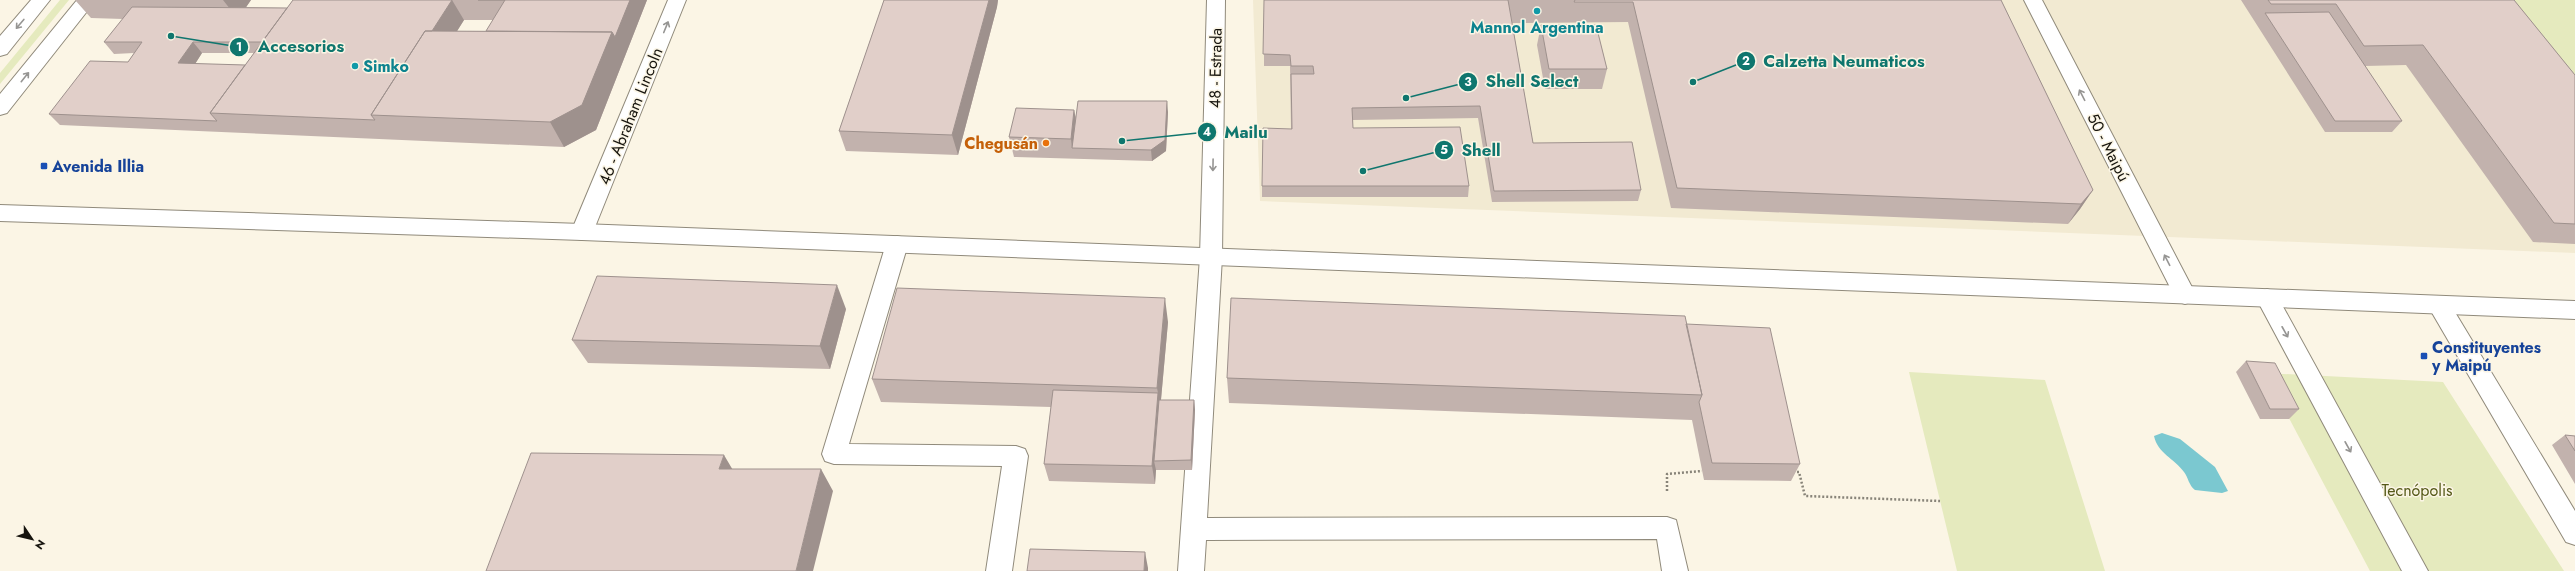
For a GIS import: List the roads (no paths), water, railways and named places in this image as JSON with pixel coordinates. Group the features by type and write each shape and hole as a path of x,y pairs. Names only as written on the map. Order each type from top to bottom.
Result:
{"main road":[{"path":"0,49 41,0"},
{"path":"0,108 87,0"},
{"name":"46 - Abraham Lincoln","path":"582,232 677,0"},
{"name":"48 - Estrada","path":"1191,571 1211,257 1216,0"},
{"name":"50 - Maipú","path":"2033,0 2184,295"},
{"path":"0,213 582,232 2575,310"},
{"path":"897,244 834,454 1016,456 999,571"},
{"path":"2267,298 2416,571"},
{"path":"2439,305 2575,534"},
{"path":"1194,529 1667,528 1675,571"}],"water":[{"path":"2162,433 2180,439 2215,467 2228,491 2222,493 2195,490 2180,467 2163,452 2156,442 2154,436"}],"place":[{"name":"Mannol Argentina","path":"1537,11"},
{"name":"Accesorios","path":"171,36"},
{"name":"Simko","path":"355,66"},
{"name":"Calzetta Neumaticos","path":"1693,82"},
{"name":"Shell Select","path":"1406,98"},
{"name":"Mailu","path":"1122,141"},
{"name":"Chegusán","path":"1046,143"},
{"name":"Avenida Illia","path":"44,166"},
{"name":"Shell","path":"1363,171"},
{"name":"Constituyentes y Maipú","path":"2424,356"}],"park label":[{"name":"Tecnópolis","path":"2417,490"}]}
